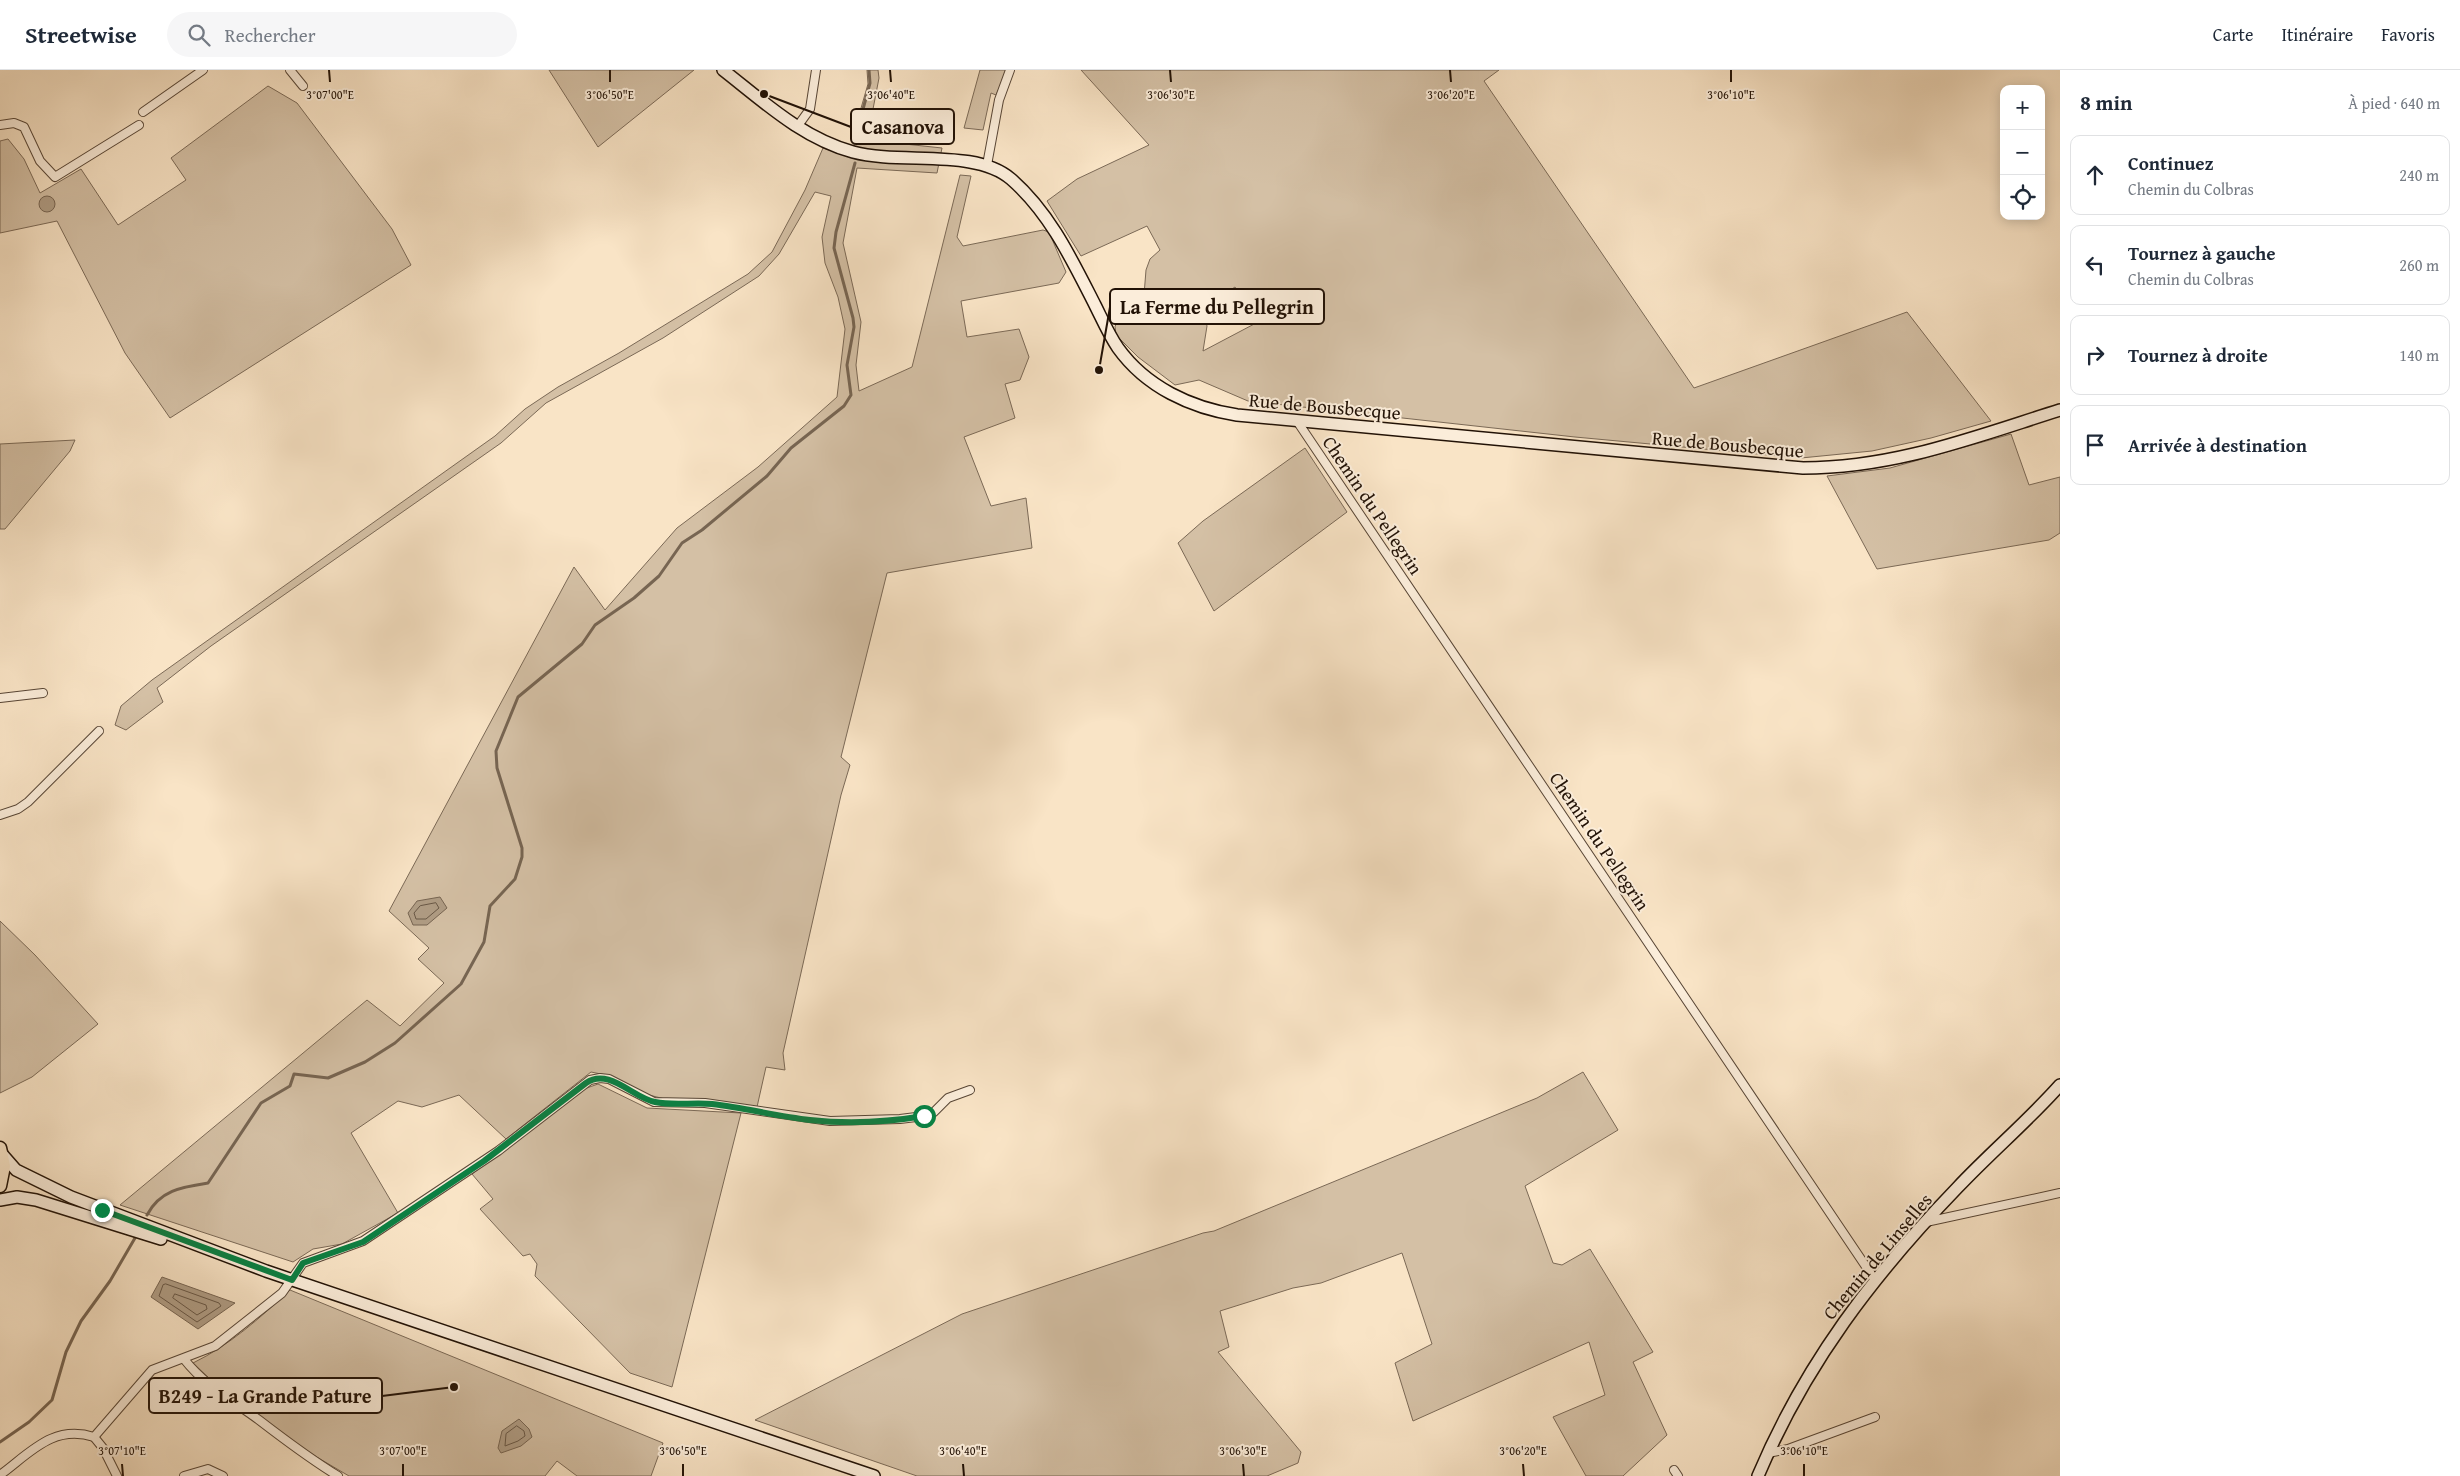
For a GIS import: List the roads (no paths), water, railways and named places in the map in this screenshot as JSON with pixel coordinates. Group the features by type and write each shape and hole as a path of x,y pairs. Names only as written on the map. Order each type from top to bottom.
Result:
{"main road":[{"path":"0,1186 4,1166 1,1151"}],"street":[{"path":"143,112 203,70"},
{"path":"290,70 303,86"},
{"name":"Rue de Bousbecque","path":"723,70 798,127 833,145 866,155 903,159 972,161 987,165 1014,181 1044,214 1067,252 1117,346 1146,376 1178,398 1210,410 1237,415 1765,466 1816,468 1858,466 1903,458 2060,410"},
{"path":"798,127 810,109 816,70"},
{"path":"987,165 998,100 1010,70"},
{"path":"0,125 14,123 24,127 40,161 51,175 55,177 140,126"},
{"name":"Chemin du Pellegrin","path":"1297,421 1751,1093 1875,1280"},
{"path":"0,698 42,693"},
{"path":"0,815 18,809 28,802 99,731"},
{"path":"94,1437 148,1374 157,1368 208,1350 233,1334 282,1293 303,1263 363,1242 498,1152 586,1083 596,1078 609,1079 654,1102 705,1103 830,1121 900,1119 924,1116 934,1112 948,1098 970,1090"},
{"name":"Chemin de Linselles","path":"1758,1476 1768,1453 1829,1343 1875,1280 1957,1188 2060,1085"},
{"path":"1,1151 16,1170 71,1197 266,1271 874,1476"},
{"path":"1926,1222 2060,1193"},
{"path":"0,1200 17,1197 36,1200 266,1271"},
{"path":"184,1359 216,1391 258,1419 307,1457 338,1476"},
{"path":"1768,1453 1788,1449 1875,1416"},
{"path":"0,1475 53,1436 68,1433 94,1437 103,1448 117,1476"},
{"path":"184,1476 208,1469 222,1476"}],"water":[{"path":"44,196 50,196 55,201 53,210 44,212 39,207 39,201"},
{"path":"440,897 447,908 427,925 413,925 408,913 417,901"},
{"path":"162,1277 235,1303 198,1329 151,1297"},
{"path":"519,1419 529,1429 532,1437 521,1446 501,1453 498,1448 502,1431"}],"waterway":[{"path":"857,142 870,83 869,70"},
{"path":"147,1215 158,1200 165,1195 181,1188 208,1183 261,1103 290,1086 294,1074 328,1078 365,1062 395,1043 461,984 484,942 490,906 515,879 522,857 522,848 497,768 496,751 518,697 582,644 595,625 634,598 659,576 682,543 702,530 767,476 791,448 844,406 851,395 847,365 854,327 853,318 834,248 836,232 855,163"},
{"path":"0,1442 29,1422 52,1400 66,1352 81,1321 110,1281 135,1238"}],"place":[{"name":"Casanova","path":"764,94"},
{"name":"La Ferme du Pellegrin","path":"1099,370"},
{"name":"B249 - La Grande Pature","path":"454,1387"}]}
